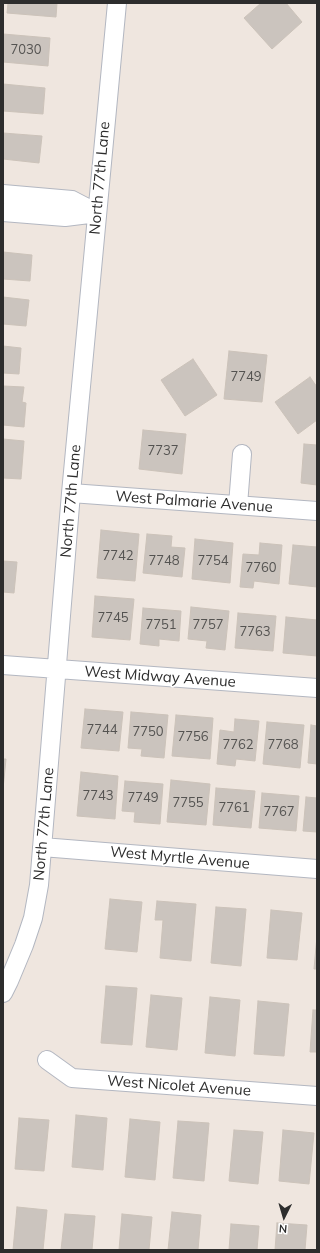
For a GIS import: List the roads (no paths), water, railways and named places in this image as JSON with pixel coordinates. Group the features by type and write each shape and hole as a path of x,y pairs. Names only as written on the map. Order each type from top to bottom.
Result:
{"street":[{"name":"North 77th Lane","path":"3,993 24,945 33,918 39,884 71,493 117,3"},
{"path":"3,194 72,200 97,213"},
{"path":"3,212 64,217 97,213"},
{"path":"238,505 242,454"},
{"name":"West Palmarie Avenue","path":"71,493 317,511"},
{"name":"West Midway Avenue","path":"3,665 317,688"},
{"name":"West Myrtle Avenue","path":"42,847 317,869"},
{"name":"West Nicolet Avenue","path":"47,1060 72,1078 317,1096"}]}
